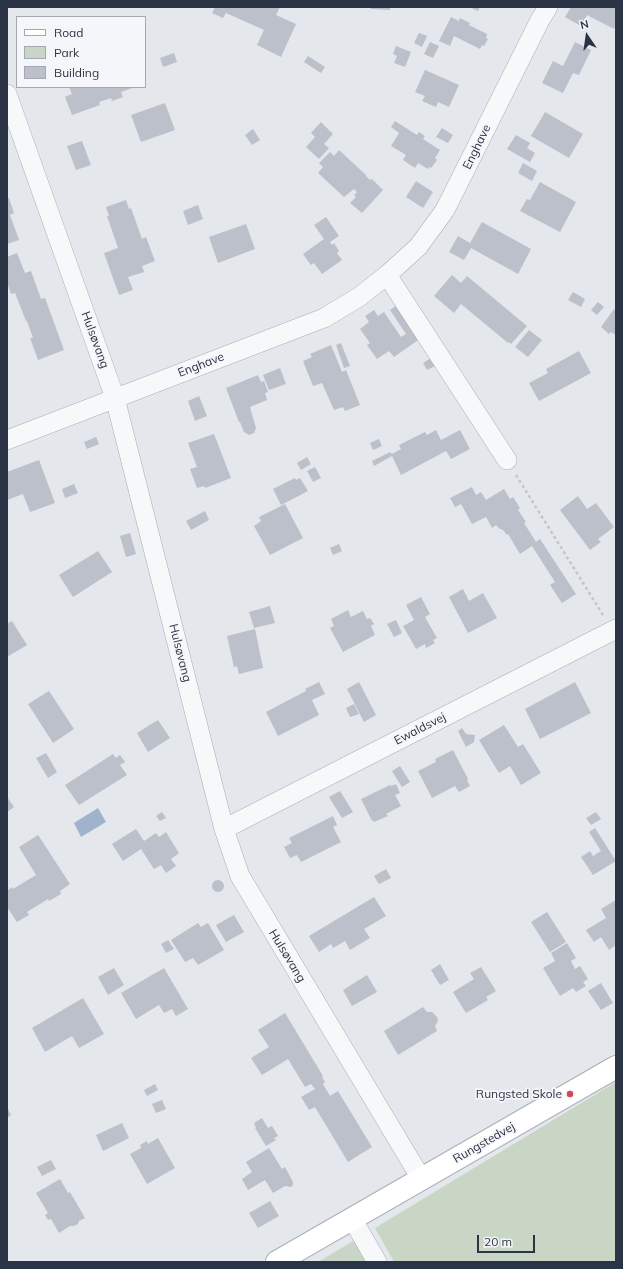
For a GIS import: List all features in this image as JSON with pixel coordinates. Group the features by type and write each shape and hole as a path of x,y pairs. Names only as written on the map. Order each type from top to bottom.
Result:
{"main road":[{"name":"Rungstedvej","path":"277,1262 422,1180 616,1067"}],"street":[{"name":"Enghave","path":"7,440 324,318 359,297 387,275 418,247 445,210 536,27 548,7"},
{"name":"Hulsøvang","path":"7,94 115,398 224,830 240,876 422,1180"},
{"path":"387,275 507,460"},
{"name":"Ewaldsvej","path":"224,830 614,630"},
{"path":"352,1220 377,1262"}],"path":[{"path":"507,460 614,630"}],"green space":[{"path":"616,1082 616,1262 394,1262 375,1228"},
{"path":"355,1240 368,1262 318,1262"}],"water":[{"path":"98,808 106,822 81,837 74,823"}],"building":[{"path":"215,7 280,7 276,15 296,24 281,57 257,45 264,30 226,13 223,18 212,13"},
{"path":"371,7 390,7 390,10 371,9"},
{"path":"469,7 480,7 478,11"},
{"path":"571,7 616,7 616,25 614,29 587,15 581,26 565,17"},
{"path":"451,17 459,21 460,18 470,23 469,25 487,34 486,38 488,39 484,46 482,45 480,49 454,36 450,46 439,41"},
{"path":"419,33 427,36 422,47 414,43"},
{"path":"430,42 439,46 433,58 424,54"},
{"path":"575,42 591,50 579,75 573,73 563,93 542,83 553,61 563,66"},
{"path":"396,46 411,52 405,67 394,63 397,56 393,54"},
{"path":"174,53 177,62 163,67 160,58"},
{"path":"308,56 325,67 321,73 304,62"},
{"path":"425,70 459,85 449,107 438,102 436,107 422,101 425,96 415,92"},
{"path":"69,88 132,88 121,92 123,97 112,101 111,98 99,102 100,105 72,115 65,97 72,94"},
{"path":"165,103 175,130 141,142 131,115"},
{"path":"545,112 583,134 569,158 531,136"},
{"path":"395,121 417,135 419,132 425,136 423,139 440,150 435,158 437,160 431,168 429,167 428,169 418,163 415,168 403,160 406,155 391,146 399,133 391,127"},
{"path":"321,122 333,134 324,144 329,148 319,159 306,147 315,137 311,133"},
{"path":"442,128 453,135 448,143 436,137"},
{"path":"253,129 260,140 252,145 245,135"},
{"path":"516,135 530,143 527,148 535,153 530,162 507,149"},
{"path":"82,141 91,165 76,170 67,146"},
{"path":"339,150 370,180 372,179 383,190 362,213 350,203 356,197 354,195 357,192 354,189 344,197 318,173 323,167 319,163 330,152 334,156"},
{"path":"523,163 537,171 532,181 518,173"},
{"path":"416,181 433,192 423,208 406,197"},
{"path":"540,182 576,202 560,232 520,211 527,199 530,200"},
{"path":"7,198 9,198 14,213 10,215 19,240 7,244"},
{"path":"126,200 129,209 131,208 142,239 146,237 155,261 142,266 144,272 128,277 133,290 119,295 104,253 118,248 107,216 109,216 106,207"},
{"path":"198,205 203,219 188,225 183,211"},
{"path":"326,217 339,236 330,242 332,245 334,243 339,251 337,253 342,260 322,274 314,263 311,265 303,254 324,239 314,225"},
{"path":"482,222 531,249 518,274 471,248 464,260 449,252 458,236 470,243"},
{"path":"246,224 255,249 218,263 209,237"},
{"path":"17,253 25,273 31,271 41,299 45,298 64,350 38,360 30,338 33,338 27,321 15,293 11,294 7,282 7,257"},
{"path":"452,275 461,283 467,276 527,326 511,344 461,304 454,313 434,296"},
{"path":"573,292 585,299 581,307 568,300"},
{"path":"598,302 604,307 597,315 591,310"},
{"path":"399,304 421,338 394,357 389,351 377,359 367,345 370,343 360,329 369,322 365,316 374,310 378,316 384,312 401,337 406,334 390,310"},
{"path":"614,309 616,311 616,335 611,332 609,334 601,327"},
{"path":"529,330 542,340 528,357 515,347"},
{"path":"341,343 350,366 344,368 336,345"},
{"path":"331,345 342,372 346,370 360,405 345,411 343,407 334,410 322,383 313,386 303,361 312,357 310,354"},
{"path":"579,351 591,373 539,401 529,383 548,373 546,369"},
{"path":"431,358 435,366 427,370 423,363"},
{"path":"280,368 286,384 269,390 263,375"},
{"path":"258,375 261,382 264,381 268,392 265,393 267,400 250,407 256,428 254,433 249,435 244,432 239,422 226,388"},
{"path":"199,396 207,416 195,421 188,401"},
{"path":"436,430 441,440 460,430 470,449 451,459 446,451 401,475 392,456 374,466 372,461 390,452 392,454 401,449 399,445 425,432 427,435"},
{"path":"214,434 231,478 205,488 204,486 197,488 190,469 197,467 188,443"},
{"path":"96,437 99,444 87,449 84,442"},
{"path":"379,439 382,446 373,450 370,443"},
{"path":"307,457 311,464 301,470 297,463"},
{"path":"39,460 55,503 30,512 23,494 7,500 7,472"},
{"path":"315,467 321,478 313,482 307,471"},
{"path":"295,478 296,480 300,478 308,491 281,505 273,489"},
{"path":"74,484 78,493 65,498 62,489"},
{"path":"472,487 476,495 481,492 486,500 504,489 510,499 513,497 520,508 518,510 526,522 524,523 536,542 540,539 576,594 562,603 550,585 555,582 532,546 520,554 508,534 507,535 496,525 492,528 486,517 472,524 461,504 455,507 450,498"},
{"path":"578,496 587,509 596,503 614,527 598,539 601,542 590,550 560,510"},
{"path":"285,504 303,538 270,555 254,526 261,521 259,517"},
{"path":"205,511 209,520 191,530 186,521"},
{"path":"130,533 136,554 126,557 120,536"},
{"path":"339,544 342,551 333,555 330,548"},
{"path":"98,551 112,572 73,597 59,575"},
{"path":"463,589 469,601 483,593 497,618 468,633 449,597"},
{"path":"421,597 430,614 425,617 437,638 433,640 435,643 426,648 425,644 416,649 403,626 414,620 406,605"},
{"path":"270,606 275,623 254,628 249,612"},
{"path":"348,610 351,617 363,611 367,619 370,618 374,624 371,626 375,635 343,652 330,628 334,626 331,619"},
{"path":"396,620 402,633 394,637 387,624"},
{"path":"12,621 27,645 7,657 7,624"},
{"path":"255,629 263,668 239,674 237,666 234,667 227,636"},
{"path":"319,682 325,694 312,700 319,715 278,736 266,712 306,691 305,689"},
{"path":"359,682 376,715 364,722 347,689"},
{"path":"575,682 591,713 540,739 525,709"},
{"path":"49,691 74,729 53,743 28,704"},
{"path":"354,704 359,714 350,717 346,708"},
{"path":"158,720 170,738 148,752 137,733"},
{"path":"504,725 518,747 523,744 541,773 521,785 510,766 499,773 479,740"},
{"path":"462,728 466,734 475,735 474,742 466,747 458,731"},
{"path":"453,750 470,786 459,792 455,786 432,798 418,771 436,762 435,759"},
{"path":"46,753 57,772 48,778 36,758"},
{"path":"113,754 116,758 120,755 125,762 120,765 127,775 79,805 65,785"},
{"path":"400,766 410,782 402,787 392,771"},
{"path":"396,784 400,793 395,795 401,806 386,814 388,816 374,822 373,820 372,821 361,799 390,785"},
{"path":"340,791 353,812 342,818 329,797"},
{"path":"7,797 14,807 7,812"},
{"path":"162,812 166,818 160,821 156,816"},
{"path":"596,812 601,819 591,825 586,818"},
{"path":"333,816 337,825 333,827 341,842 301,862 297,855 290,858 284,847 292,843 289,838"},
{"path":"595,828 616,861 593,875 581,857 590,851 593,856 601,851 589,832"},
{"path":"136,829 144,841 156,833 159,837 166,832 179,853 171,859 176,866 166,873 161,865 154,869 141,849 123,861 112,844"},
{"path":"38,835 70,884 60,891 61,894 49,901 48,899 27,912 29,915 17,922 7,907 7,891 36,875 19,847"},
{"path":"386,869 391,878 379,884 374,876"},
{"path":"218,880 222,882 224,886 222,890 218,892 214,890 212,886 214,882"},
{"path":"374,897 386,916 364,929 370,938 350,950 345,941 333,948 331,944 319,952 309,936"},
{"path":"616,900 616,945 609,950 601,937 594,942 586,930 606,918 601,909"},
{"path":"547,912 566,942 550,952 531,922"},
{"path":"234,915 244,932 226,942 216,925"},
{"path":"198,923 201,927 208,923 224,950 198,965 193,958 185,962 171,940"},
{"path":"168,940 174,949 166,953 161,944"},
{"path":"567,943 576,958 571,961 575,969 580,966 588,979 583,982 586,986 576,992 573,988 560,996 543,968 555,961 551,953"},
{"path":"440,964 449,980 440,985 431,970"},
{"path":"481,967 496,991 486,997 488,1000 466,1013 453,992 474,979 470,973"},
{"path":"114,968 124,985 108,995 98,977"},
{"path":"164,968 188,1009 176,1016 172,1009 164,1013 159,1005 136,1019 121,993"},
{"path":"367,975 377,992 352,1006 343,990"},
{"path":"601,983 613,1003 601,1010 588,991"},
{"path":"83,998 104,1034 79,1048 72,1036 45,1052 32,1028"},
{"path":"423,1007 427,1012 432,1012 437,1017 438,1021 435,1026 437,1031 398,1055 384,1031"},
{"path":"285,1013 323,1076 322,1077 325,1082 323,1084 330,1096 338,1091 372,1147 348,1162 315,1107 309,1110 301,1097 315,1089 311,1084 305,1087 288,1059 262,1075 251,1058 269,1047 258,1030"},
{"path":"155,1084 158,1090 147,1096 144,1090"},
{"path":"162,1100 166,1109 156,1113 152,1104"},
{"path":"7,1107 11,1115 7,1118"},
{"path":"262,1118 268,1128 272,1126 278,1136 274,1138 276,1140 266,1146 255,1128 254,1123"},
{"path":"122,1123 129,1138 103,1151 96,1135"},
{"path":"158,1138 175,1168 147,1184 130,1154 141,1148 140,1145 147,1141 148,1144"},
{"path":"269,1148 282,1169 285,1167 293,1182 293,1185 291,1187 285,1186 273,1193 265,1180 248,1190 242,1179 252,1172 246,1162"},
{"path":"51,1160 56,1169 42,1176 37,1167"},
{"path":"60,1179 68,1193 70,1192 85,1218 79,1221 78,1224 70,1226 59,1233 51,1219 48,1220 45,1215 48,1213 36,1193"},
{"path":"270,1201 279,1216 258,1228 249,1213"}],"place":[{"name":"Rungsted Skole","path":"570,1094"}]}
